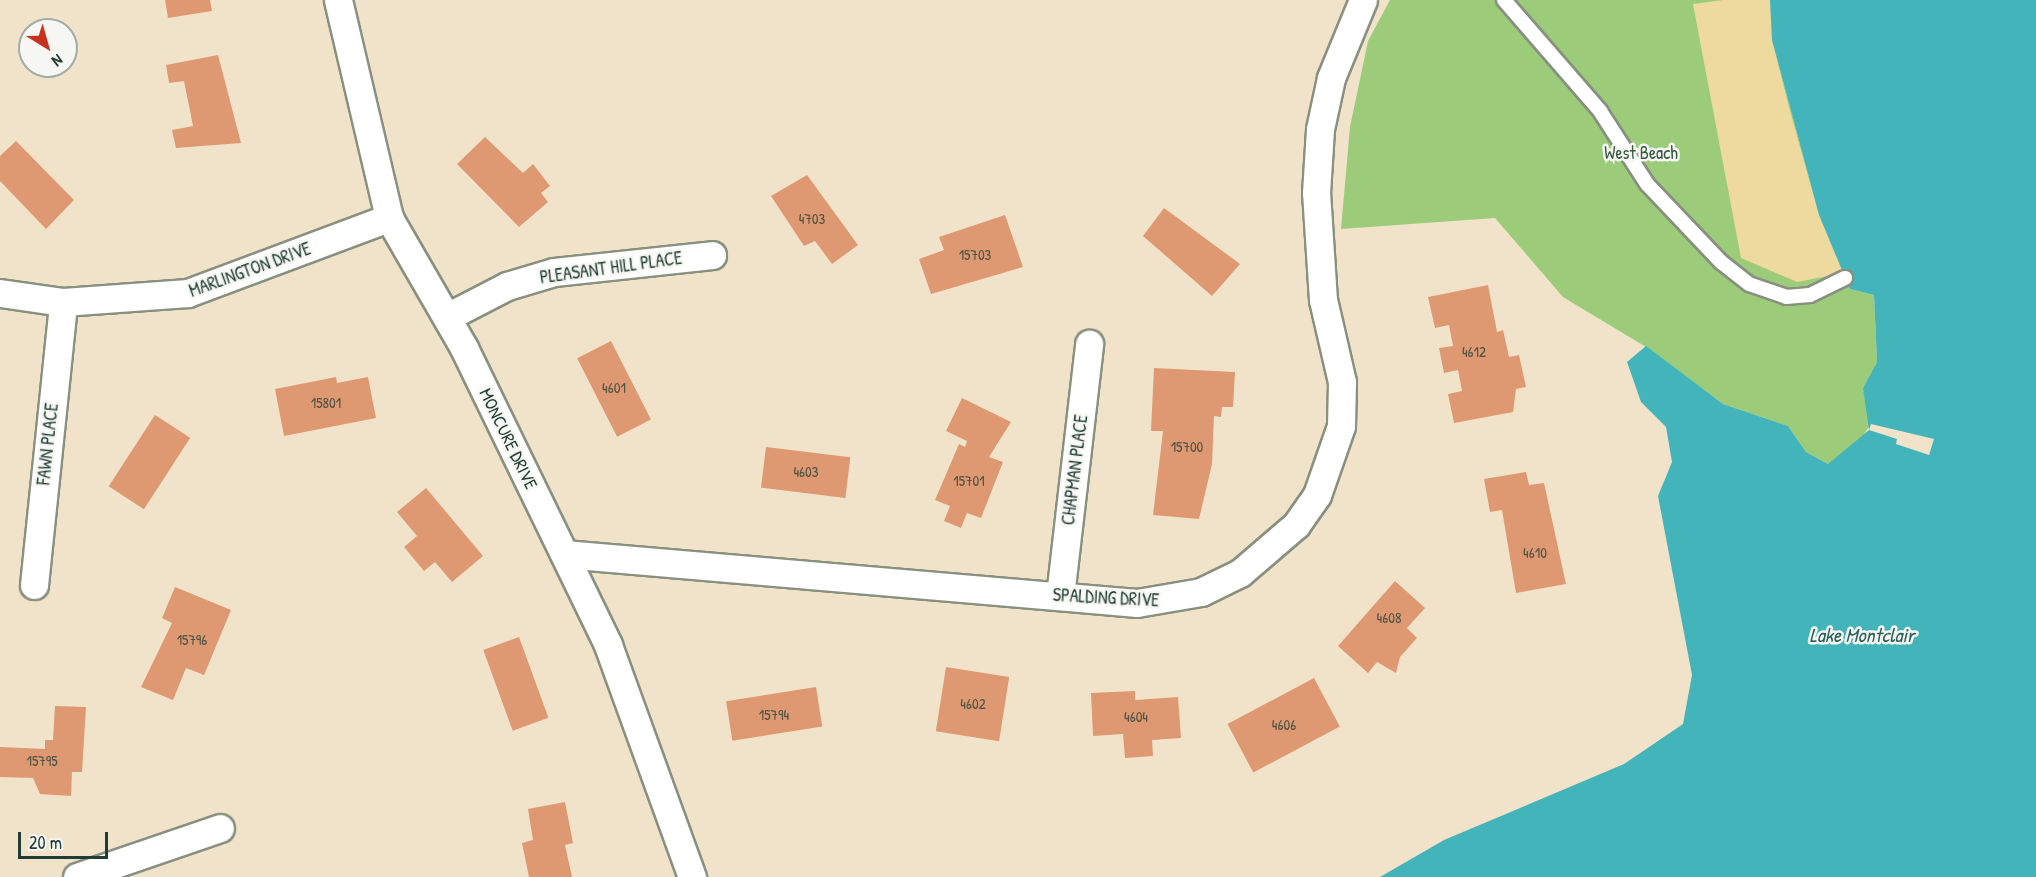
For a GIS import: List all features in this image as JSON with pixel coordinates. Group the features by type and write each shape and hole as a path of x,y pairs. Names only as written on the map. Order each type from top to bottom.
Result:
{"street":[{"name":"MONCURE DRIVE","path":"339,0 389,218 447,317 564,554 641,724 692,877"},
{"name":"SPALDING DRIVE","path":"564,554 1137,603 1201,592 1240,573 1275,546 1317,495 1341,426 1342,382 1316,247 1320,129 1331,78 1363,0"},
{"name":"MARLINGTON DRIVE","path":"0,293 63,302 188,293 389,218"},
{"name":"PLEASANT HILL PLACE","path":"447,317 507,286 555,272 712,255"},
{"name":"FAWN PLACE","path":"34,585 63,302"},
{"name":"CHAPMAN PLACE","path":"1060,596 1089,344"},
{"path":"77,877 220,828"}],"lane":[{"path":"1504,0 1600,111 1647,184 1720,262 1761,290 1786,297 1810,294 1845,278"}],"green space":[{"name":"West Beach","path":"1390,0 1770,0 1772,40 1819,215 1850,289 1874,295 1877,362 1863,388 1871,424 1855,447 1828,464 1806,452 1788,426 1723,404 1646,347 1563,297 1495,218 1341,229 1350,127 1368,41"}],"sand":[{"name":"West Beach","path":"1723,0 1770,0 1772,40 1789,107 1819,215 1843,273 1797,282 1741,258 1693,4"}],"water":[{"name":"Lake Montclair","path":"1770,0 2036,0 2036,877 1380,877 1444,840 1624,764 1683,724 1692,675 1658,496 1672,462 1666,427 1641,402 1627,362 1646,346 1723,404 1788,426 1806,452 1828,464 1869,430 1863,388 1877,362 1874,295 1850,289 1819,215 1772,40"}],"pier":[{"path":"1871,424 1934,439 1929,455 1896,444 1897,439 1869,430"}],"building":[{"path":"165,0 210,0 212,11 168,18"},
{"path":"218,55 241,143 176,148 172,130 193,126 184,81 169,83 166,65"},
{"path":"485,137 523,173 533,164 550,186 541,193 548,202 519,227 457,164"},
{"path":"16,141 74,200 46,229 0,181 0,156"},
{"path":"807,175 858,245 832,264 815,241 804,246 771,196"},
{"path":"1164,208 1240,264 1212,296 1143,236"},
{"path":"1005,215 1023,267 931,294 919,259 944,250 939,237"},
{"path":"1488,285 1497,332 1503,330 1509,357 1519,355 1526,387 1516,389 1513,412 1454,423 1448,394 1462,391 1458,370 1444,373 1439,348 1453,346 1449,325 1435,328 1428,297"},
{"path":"611,341 651,419 617,437 577,358"},
{"path":"1154,368 1235,372 1233,407 1222,407 1221,417 1214,416 1212,464 1199,519 1153,515 1163,431 1151,431"},
{"path":"336,377 337,383 368,377 376,418 284,436 275,389"},
{"path":"962,398 1011,422 989,457 1003,462 981,518 967,513 961,528 944,521 950,506 935,500 959,444 965,447 967,441 946,431"},
{"path":"155,415 190,438 144,509 109,486"},
{"path":"766,447 850,457 845,498 761,488"},
{"path":"1526,472 1529,485 1544,483 1566,584 1516,593 1502,510 1490,512 1484,479"},
{"path":"426,488 483,556 452,582 435,562 424,571 404,547 417,536 397,512"},
{"path":"1395,581 1425,608 1407,628 1417,638 1400,657 1396,673 1377,662 1368,673 1338,646"},
{"path":"175,587 231,610 204,675 186,668 173,700 141,687 172,623 162,618"},
{"path":"519,637 548,718 513,731 483,650"},
{"path":"946,667 1009,677 999,741 936,731"},
{"path":"1314,678 1340,727 1253,773 1227,724"},
{"path":"816,687 822,727 732,741 726,701"},
{"path":"1135,691 1135,700 1178,697 1181,738 1152,740 1153,756 1125,758 1123,734 1093,736 1091,693"},
{"path":"55,706 86,707 82,772 72,772 71,796 40,794 33,778 0,777 0,747 45,749 45,740 53,740"},
{"path":"565,802 573,843 565,845 572,877 529,877 522,843 533,840 528,809"}]}
